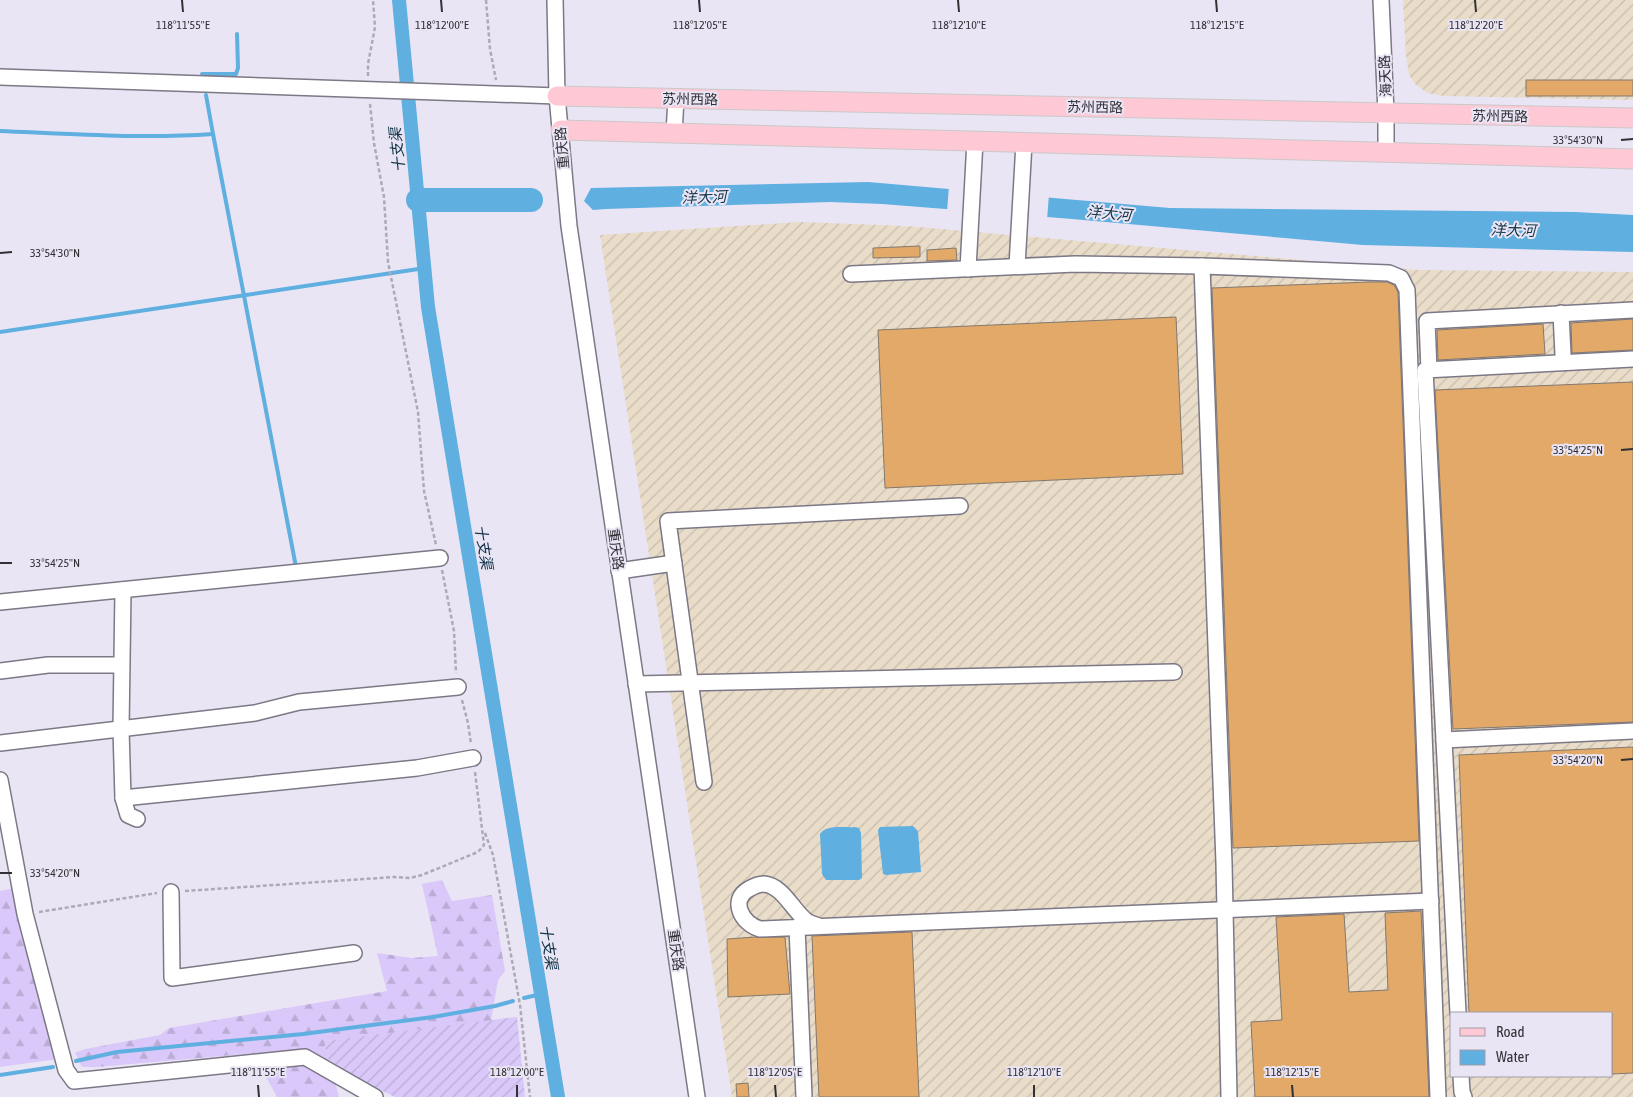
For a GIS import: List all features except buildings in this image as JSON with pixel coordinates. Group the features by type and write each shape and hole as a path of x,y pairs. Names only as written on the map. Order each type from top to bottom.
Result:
{"main road":[{"name":"苏州西路","path":"557,96 1633,118"},
{"path":"561,130 1024,148 1386,152 1633,159"}],"street":[{"name":"重庆路","path":"555,0 557,96 568,226 698,1097"},
{"name":"海天路","path":"1381,0 1386,152"},
{"path":"0,77 557,96"},
{"path":"674,133 676,99"},
{"path":"968,269 975,146"},
{"path":"1017,260 1024,148"},
{"path":"851,274 968,269 1017,260 1075,264 1202,266 1389,273 1401,278 1407,290 1438,1097"},
{"path":"1202,266 1225,909 1229,1097"},
{"path":"1429,370 1427,321 1633,310"},
{"path":"1561,314 1563,355"},
{"path":"1458,1012 1425,370 1633,360"},
{"path":"704,782 668,521 960,506"},
{"path":"0,602 440,558"},
{"path":"619,571 674,564"},
{"path":"122,590 121,729 123,798 128,816 137,819"},
{"path":"0,671 48,666 122,665"},
{"path":"636,684 1174,672"},
{"path":"0,743 255,714 299,702 458,687"},
{"path":"1444,740 1633,731"},
{"path":"123,798 417,768 473,758"},
{"path":"0,780 25,914 66,1070 74,1081 305,1057 375,1097"},
{"path":"819,926 808,922 776,888 764,884 755,885 745,891 740,897 738,906 742,917 751,926 760,929 1430,901"},
{"path":"171,892 172,978 354,954"},
{"path":"797,927 804,1097"},
{"path":"1461,1077 1464,1097"}],"path":[{"path":"373,0 375,27 368,64 373,90 374,143 384,197 391,279"},
{"path":"486,0 490,49 498,94"},
{"path":"484,830 493,855 517,986 530,1097"}],"shaded area":[{"path":"1403,0 1633,0 1633,100 1444,96 1428,93 1416,85 1409,75"},
{"path":"800,222 906,226 1418,270 1633,272 1633,1097 732,1097 600,235"}],"green space":[{"path":"442,880 452,901 492,895 505,971 498,980 491,1021 325,1041 339,1097 277,1097 261,1068 256,1053 82,1067 75,1053 85,1049 160,1035 169,1028 387,991 377,953 412,958 438,956 422,884"},
{"path":"15,888 58,1059 0,1067 0,891"},
{"path":"517,1017 525,1097 395,1097 358,1079 329,1060 324,1041"}],"water":[{"path":"868,182 1170,208 1575,212 1633,215 1633,252 1363,245 882,204 830,202 593,210 584,201 591,188"},
{"path":"913,826 918,831 921,872 883,874 878,830 880,827"},
{"path":"836,827 859,828 861,833 862,878 859,880 826,880 822,874 820,834 827,829"}],"pier":[{"path":"949,186 1049,194 1047,220 947,212"}],"waterway":[{"name":"十支渠","path":"399,0 428,307 558,1097"},
{"path":"202,74 236,74 238,68 237,34"},
{"path":"0,131 133,136 213,134 206,95"},
{"path":"213,134 296,567"},
{"name":"洋大河","path":"418,200 531,200"},
{"path":"0,332 425,268"},
{"path":"524,998 541,994"},
{"path":"76,1061 117,1052 303,1034 433,1017 513,1001"},
{"path":"0,1075 53,1067"}]}
